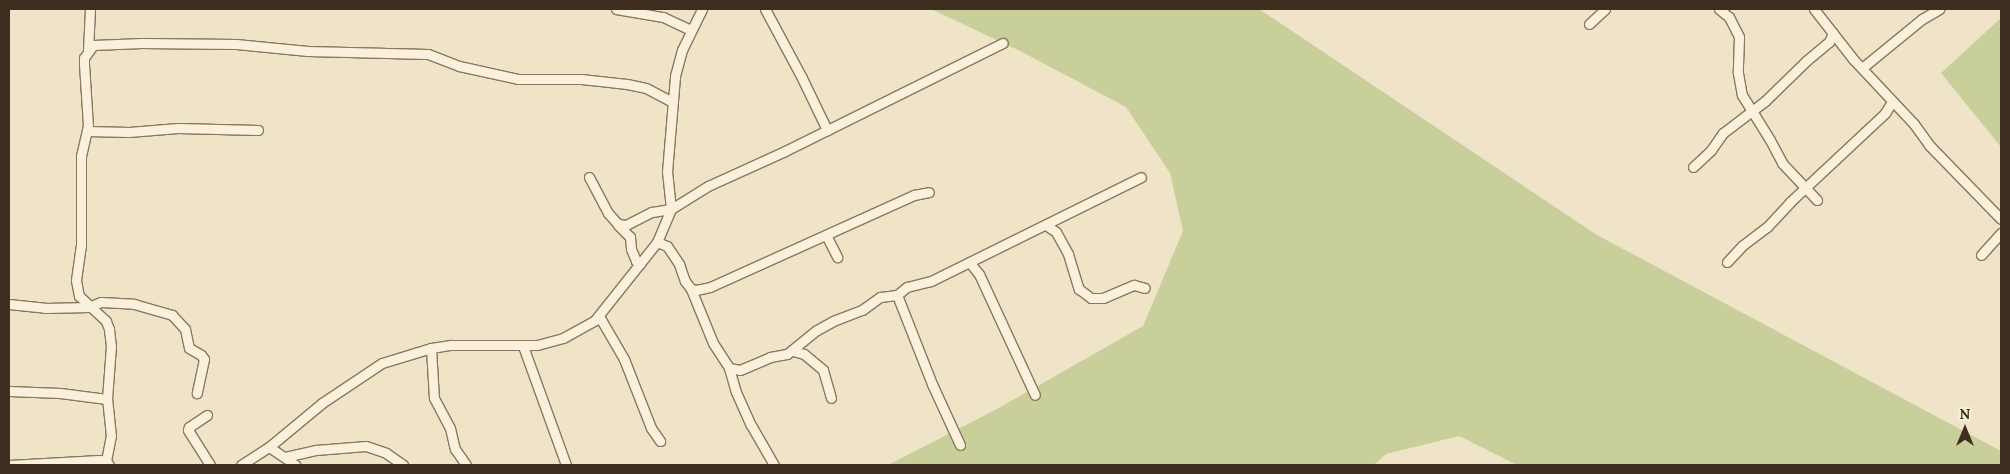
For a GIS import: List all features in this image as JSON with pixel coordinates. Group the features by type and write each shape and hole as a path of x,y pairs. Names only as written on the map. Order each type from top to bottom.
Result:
{"street":[{"path":"88,52 90,9"},
{"path":"616,9 663,17 691,30"},
{"path":"241,465 269,447 322,403 382,363 431,348 475,345 537,345 563,338 582,330 599,316 657,242 671,210 667,172 675,76 682,50 702,9"},
{"path":"765,9 827,130"},
{"path":"1589,24 1605,9"},
{"path":"1719,9 1736,28 1739,37 1739,87 1751,111 1782,163 1816,200"},
{"path":"1814,9 1862,68 1914,124 1929,145 2001,218"},
{"path":"1862,68 1916,24 1938,9"},
{"path":"1693,167 1711,150 1723,133 1751,111 1829,42 1833,32"},
{"path":"1829,42 1841,43"},
{"path":"9,465 108,463 111,436 107,399 109,329 106,320 89,307 79,296 76,280 81,246 81,156 87,131 83,74 84,58 93,45 142,43 236,44 308,51 428,54 458,66 518,79 582,79 627,84 646,88 672,102"},
{"path":"618,224 626,225 652,212 671,210 708,186 827,130 1003,43"},
{"path":"1727,262 1743,245 1767,227 1782,209 1885,114 1892,102"},
{"path":"87,131 129,132 178,128 258,130"},
{"path":"589,177 608,213 630,237 631,249 640,264"},
{"path":"729,368 740,370 770,357 780,356 793,351 807,337 833,321 862,310 880,297 897,295 903,289 931,281 1141,177"},
{"path":"690,289 704,289 914,195 928,192"},
{"path":"1046,225 1056,232 1068,254 1079,289 1091,298 1103,298 1134,285 1146,288"},
{"path":"1981,255 2001,233"},
{"path":"826,235 837,257"},
{"path":"657,242 666,246 675,258 713,343 729,368 740,400 762,448 774,465"},
{"path":"970,263 979,274 1035,395"},
{"path":"897,295 932,384 960,445"},
{"path":"68,307 79,296"},
{"path":"9,304 28,308 89,307 101,302 139,305 172,314 185,330 189,348 204,359 197,393"},
{"path":"599,316 624,359 651,428 660,441"},
{"path":"522,346 566,465"},
{"path":"431,348 434,398 450,428 455,449 466,465"},
{"path":"793,351 804,354 823,370 831,398"},
{"path":"9,391 60,393 107,399"},
{"path":"208,415 189,427 188,430 210,465"},
{"path":"285,457 316,450 366,446 386,453 402,465"},
{"path":"269,447 296,465"}],"green space":[{"path":"931,9 1259,9 1597,235 2001,451 2001,465 1517,465 1459,436 1386,454 1374,465 888,465 997,409 1143,326 1183,231 1170,173 1126,107 1022,52"},
{"path":"2001,18 2001,147 1941,73"}]}
